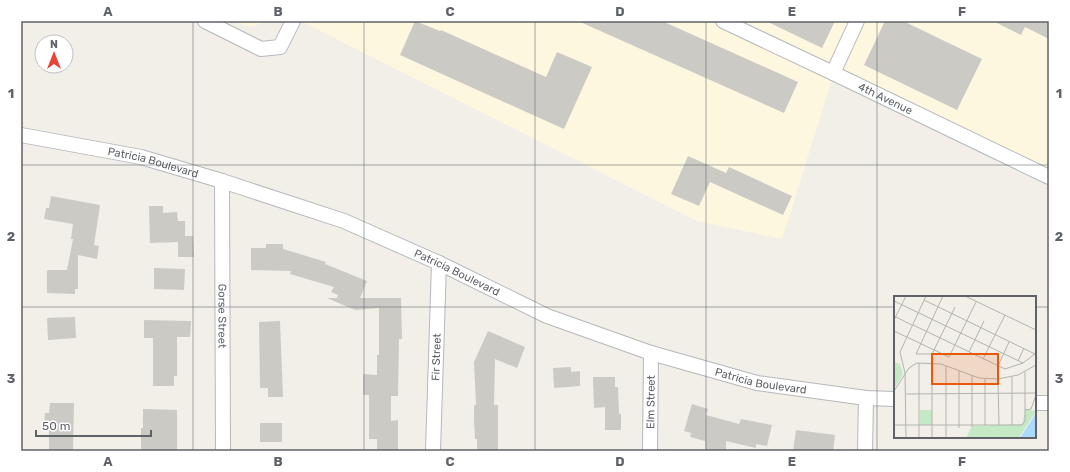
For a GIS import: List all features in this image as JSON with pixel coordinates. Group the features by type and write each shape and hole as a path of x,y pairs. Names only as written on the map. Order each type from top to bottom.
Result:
{"street":[{"path":"205,21 261,49 280,47 292,21"},
{"name":"4th Avenue","path":"722,21 833,72 1049,177"},
{"path":"833,72 857,21"},
{"name":"Patricia Boulevard","path":"21,135 141,157 222,181 344,221 439,263 547,316 651,353 757,383 866,398 894,399"},
{"name":"Gorse Street","path":"222,181 223,451"},
{"name":"Fir Street","path":"433,451 439,263"},
{"name":"Elm Street","path":"650,451 651,353"},
{"path":"866,398 866,451"},
{"path":"1036,403 1049,403"}],"shaded area":[{"path":"230,21 267,21 251,27"},
{"path":"301,21 1049,21 1049,177 834,73 782,239 697,221"}],"building":[{"path":"415,21 440,31 441,30 546,77 557,52 592,67 564,129 400,55"},
{"path":"578,21 662,21 798,82 784,113"},
{"path":"766,21 835,21 822,48"},
{"path":"885,21 903,21 982,59 957,110 864,65"},
{"path":"993,21 1049,21 1049,39 1025,27 1021,35"},
{"path":"688,156 726,173 729,167 792,196 783,215 710,182 699,206 671,194"},
{"path":"51,196 100,205 94,245 99,246 97,259 78,255 78,289 75,289 75,294 47,293 47,270 67,270 73,239 71,239 73,224 44,219 46,208 49,208"},
{"path":"149,206 163,206 163,213 177,212 178,221 185,221 185,236 193,236 194,257 178,257 178,242 150,243"},
{"path":"266,244 283,244 283,249 326,262 325,264 367,281 360,298 401,298 402,339 399,339 398,396 391,396 391,421 398,420 398,451 377,451 377,439 369,439 369,395 363,395 363,374 377,375 377,355 379,355 379,308 355,310 327,298 337,298 338,295 331,292 334,287 290,274 291,271 251,270 251,248 266,248"},
{"path":"154,268 185,269 184,290 154,289"},
{"path":"75,317 76,338 48,340 47,318"},
{"path":"144,320 191,321 190,337 177,337 177,376 174,376 174,386 153,386 153,338 144,338"},
{"path":"280,321 283,397 268,397 268,388 260,388 259,322"},
{"path":"488,331 525,347 517,368 495,359 494,405 498,405 498,451 477,451 474,420 474,405 476,405 474,362"},
{"path":"571,367 571,372 580,371 580,386 554,388 553,368"},
{"path":"593,377 615,377 615,387 618,387 621,430 605,430 605,407 594,408"},
{"path":"50,403 74,403 73,451 49,451 49,428 44,428 45,413 49,413"},
{"path":"692,404 708,409 706,415 739,424 741,419 772,425 767,446 756,444 756,448 726,441 726,451 705,451 705,441 690,437 691,433 684,431"},
{"path":"143,409 177,410 177,451 141,451"},
{"path":"260,423 282,423 282,442 260,442"},
{"path":"796,430 835,435 833,451 793,451"}]}
